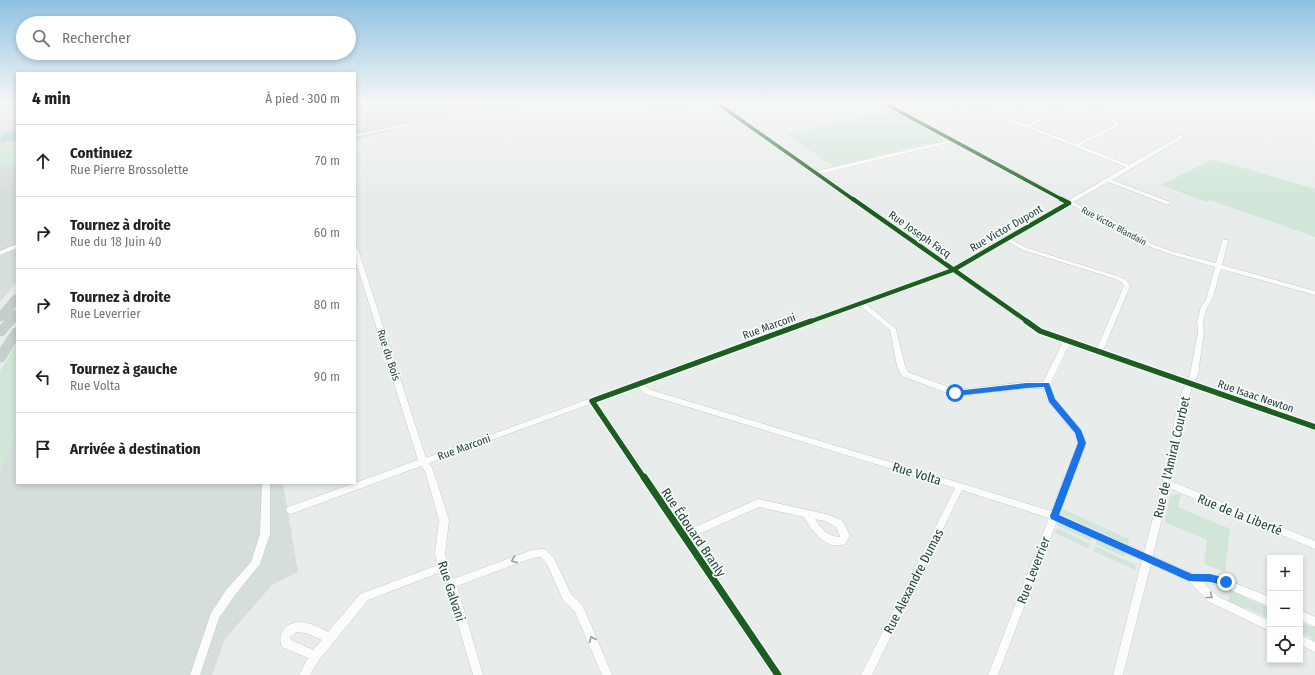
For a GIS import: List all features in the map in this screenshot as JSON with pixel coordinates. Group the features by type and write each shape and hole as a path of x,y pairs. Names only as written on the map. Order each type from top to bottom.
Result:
{"highway":[{"path":"0,318 16,299"},
{"path":"0,333 16,314"},
{"path":"0,358 16,333"}],"street":[{"name":"Rue Joseph Facq","path":"762,134 1040,331 1191,384"},
{"name":"Rue Victor Blandain","path":"944,134 1160,249 1315,293"},
{"path":"1047,134 1130,167"},
{"path":"1075,146 1099,134"},
{"name":"Rue Victor Dupont","path":"953,270 1181,138"},
{"path":"816,173 955,140"},
{"path":"1108,180 1168,203"},
{"path":"1006,240 1025,249 1124,281 1127,286 1099,352"},
{"name":"Rue de l'Amiral Courbet","path":"1118,675 1172,459 1176,427 1186,391 1191,384 1194,374 1201,332 1200,321 1204,307 1209,300 1225,241"},
{"path":"0,253 16,246"},
{"name":"Rue du Bois","path":"356,252 423,462"},
{"name":"Rue Marconi","path":"291,510 953,270"},
{"path":"861,303 893,329 901,366 905,374 955,393 1026,385 1046,385 1068,341"},
{"name":"Rue Volta","path":"637,384 648,392 960,486 1054,516 1192,578 1217,580 1267,601"},
{"name":"Rue Isaac Newton","path":"1191,384 1315,427"},
{"name":"Rue Leverrier","path":"993,675 1082,443 1078,432 1051,400 1046,385"},
{"name":"Rue Édouard Branly","path":"592,401 778,675"},
{"name":"Rue Galvani","path":"423,462 429,470 444,520 440,554 443,567 451,584 478,675"},
{"path":"195,675 216,616 231,592 255,564 265,534 266,484"},
{"name":"Rue de la Liberté","path":"1166,484 1315,545"},
{"name":"Rue Alexandre Dumas","path":"866,675 960,486"},
{"path":"684,536 758,503 807,514"},
{"path":"451,584 532,554 543,554 551,561 567,597 579,609 607,675"},
{"path":"304,675 315,656 364,597 443,567"},
{"name":"Rue Volta","path":"1192,578 1213,599 1267,625"},
{"path":"1303,616 1315,622"},
{"path":"315,656 286,643 285,635 291,628 300,626 330,638"},
{"path":"1303,641 1315,647"}],"shaded area":[{"path":"0,134 16,134 16,283 0,302"},
{"path":"356,134 376,134 356,140"},
{"path":"16,433 16,484 283,484 298,572 272,585 225,639 212,675 0,675 0,477 3,463"}],"green space":[{"path":"787,134 938,134 943,137 943,140 833,166"},
{"path":"16,147 16,165 0,168 0,149"},
{"path":"1213,159 1315,189 1315,237 1210,200 1207,202 1161,185"},
{"path":"16,345 16,433 3,463 0,477 0,371"},
{"path":"1181,494 1178,507 1230,529 1225,572 1204,564 1207,540 1165,522 1170,495"},
{"path":"1063,509 1129,539 1128,544 1062,514"},
{"path":"1062,523 1092,536 1091,541 1058,526 1058,524"},
{"path":"1057,528 1090,544 1089,549 1055,533"},
{"path":"1097,538 1126,552 1125,557 1096,544"},
{"path":"1095,546 1136,565 1135,570 1093,551"},
{"path":"1231,588 1246,595 1246,598 1267,607 1267,618 1245,607 1245,610 1228,602"},
{"path":"1303,623 1311,627 1311,624 1315,626 1315,642 1311,640 1311,637 1303,634"}],"water":[{"path":"2,134 16,134 16,140 0,143"}],"cycle path":[{"path":"762,134 1040,331 1315,427"},
{"path":"942,134 1069,203"},
{"path":"778,675 592,401 953,270 1069,203"}],"route":[{"path":"955,393 1026,385 1046,385 1051,400 1078,432 1082,443 1054,516 1192,578 1210,578 1226,582"}]}
